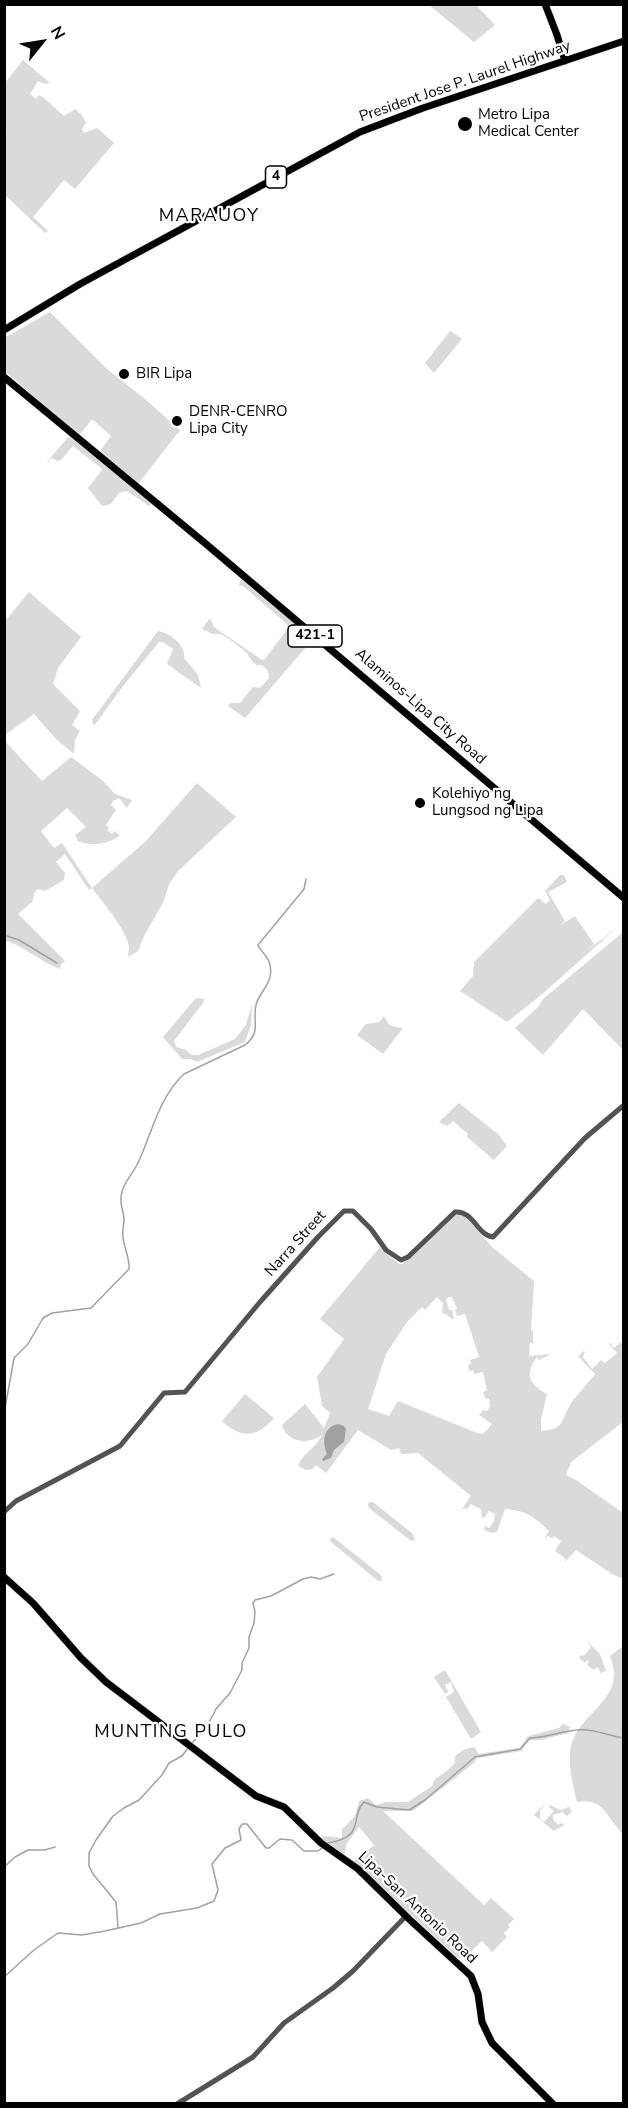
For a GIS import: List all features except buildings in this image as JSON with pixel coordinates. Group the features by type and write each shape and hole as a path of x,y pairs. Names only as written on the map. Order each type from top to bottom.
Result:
{"main road":[{"path":"546,4 567,61"},
{"name":"President Jose P. Laurel Highway","path":"4,330 80,284 360,132 423,108 624,41"},
{"name":"Alaminos-Lipa City Road","path":"4,377 351,666 624,898"},
{"name":"Lipa-San Antonio Road","path":"4,1577 33,1603 98,1675 256,1796 288,1810 321,1843 358,1869 471,1976 478,1994 482,2022 492,2043 553,2103"}],"street":[{"name":"Narra Street","path":"4,1512 16,1501 120,1446 164,1393 185,1392 267,1294 344,1211 353,1211 371,1228 386,1250 401,1260 408,1257 455,1212 465,1213 488,1236 494,1237 585,1138 624,1105"},
{"path":"177,2103 253,2057 284,2023 353,1971 406,1916"}],"shaded area":[{"path":"429,5 476,5 495,25 474,42"},
{"path":"23,60 50,83 45,84 38,81 30,94 36,99 39,95 43,97 64,116 75,109 86,123 82,129 84,133 97,128 114,143 75,189 64,180 33,217 48,231 45,233 5,195 4,134 7,131 5,128 5,83"},
{"path":"50,312 107,369 180,430 138,484 100,451 111,436 92,419 79,436 5,371 4,338"},
{"path":"450,331 461,340 434,373 425,363"},
{"path":"69,436 151,504 149,506 127,491 119,493 111,504 102,506 88,488 102,470 73,446 61,460 57,461 52,458 46,463"},
{"path":"241,578 313,639 245,718 228,706 230,703 240,703 253,687 260,688 269,678 268,671 262,665 255,664 247,653 228,638 202,629 210,618 214,627 262,660 288,628 287,624 243,586 239,586"},
{"path":"29,592 81,637 58,668 53,684 80,711 72,725 80,731 75,740 74,754 57,740 34,714 5,735 5,621"},
{"path":"158,631 167,634 180,644 184,658 198,675 201,688 167,664 173,649 159,642 94,726 92,720"},
{"path":"4,740 42,781 71,757 103,781 115,794 132,800 127,808 119,798 113,801 111,805 116,810 106,825 109,828 107,830 112,834 115,831 120,836 105,843 90,844 78,841 75,835 86,827 67,808 41,831 54,848 62,843 92,888 89,890 65,854 56,862 65,873 64,880 45,891 38,889 34,893 33,901 18,914 65,961 61,964 60,969 5,940"},
{"path":"197,783 236,817 178,871 169,884 164,901 138,951 128,957 128,941 124,933 92,888 145,842"},
{"path":"560,875 564,875 567,882 548,892 565,921 559,926 575,916 594,944 579,955 604,938 623,922 540,996 507,1022 460,991 473,976 474,962 538,898 546,904 550,900 545,891"},
{"path":"623,929 623,1050 583,1009 543,1055 515,1028 537,1008 543,999 622,933"},
{"path":"196,998 204,999 203,1003 174,1041 176,1047 186,1050 191,1055 198,1055 235,1039 246,1025 252,1004 251,1025 245,1042 197,1062 182,1059 163,1037"},
{"path":"384,1016 392,1026 403,1028 383,1054 357,1035 366,1024 379,1022"},
{"path":"459,1103 499,1135 507,1146 494,1160 467,1137 468,1134 453,1121 447,1126 439,1122"},
{"path":"458,1214 465,1216 492,1247 534,1281 531,1330 533,1331 533,1343 530,1343 529,1356 551,1354 539,1360 537,1357 530,1373 532,1382 547,1394 541,1419 541,1431 554,1429 560,1425 571,1403 595,1374 578,1356 584,1351 583,1357 592,1369 601,1360 605,1363 617,1353 610,1343 614,1348 621,1342 623,1346 623,1422 571,1462 566,1475 623,1513 623,1579 576,1550 564,1563 566,1559 555,1551 561,1541 554,1536 544,1539 549,1531 524,1513 505,1509 497,1532 484,1530 485,1526 489,1528 494,1521 495,1514 489,1511 484,1518 481,1509 471,1504 460,1512 471,1496 418,1453 401,1454 399,1448 391,1450 358,1430 326,1473 316,1465 313,1469 306,1470 298,1466 322,1435 305,1441 293,1439 282,1425 305,1404 324,1428 330,1413 322,1406 317,1377 344,1339 320,1319 380,1247 399,1264 402,1264 452,1216","holes":["437,1297 443,1303 442,1313 452,1319 454,1319 452,1310 449,1310 446,1300 448,1297 452,1297 457,1316 465,1314 479,1357 470,1360 471,1364 468,1365 469,1371 473,1370 474,1374 483,1372 487,1390 483,1392 485,1398 489,1399 490,1406 487,1411 483,1410 479,1415 492,1424 483,1434 398,1401 389,1416 368,1409 386,1354 407,1322 422,1307 425,1310"]},
{"path":"245,1394 274,1418 268,1425 249,1434 236,1431 222,1421"},
{"path":"338,1424 346,1429 344,1442 334,1450 331,1458 323,1461 322,1459 327,1454 324,1445 325,1436 329,1428"},
{"path":"370,1502 413,1534 415,1540 411,1541 369,1508"},
{"path":"333,1537 382,1576 381,1581 378,1581 331,1542 330,1539"},
{"path":"587,1641 600,1654 606,1671 601,1673 597,1667 594,1670 587,1665 589,1662 587,1660 585,1663 579,1658 581,1655 584,1656 591,1647"},
{"path":"623,1646 623,1834 599,1805 586,1801 577,1802 570,1760 571,1746 576,1734 601,1704 613,1683 614,1671 610,1656"},
{"path":"445,1670 481,1732 471,1739 446,1697 454,1692 451,1682 445,1685 448,1692 445,1694 434,1677"},
{"path":"563,1724 570,1727 568,1733 541,1740 529,1740 522,1751 477,1758 474,1763 413,1811 383,1811 484,1905 491,1898 514,1919 504,1933 507,1937 492,1952 482,1941 463,1959 457,1957 353,1862 366,1849 374,1845 359,1827 347,1843 344,1855 320,1839 324,1836 342,1838 342,1829 354,1816 359,1801 368,1798 376,1805 386,1802 408,1802 432,1786 434,1780 455,1763 455,1756 465,1749 475,1747 478,1754 520,1748 528,1736 559,1728"},
{"path":"546,1802 540,1811 540,1819 544,1822 554,1811 549,1807 550,1805 560,1810 569,1807 572,1812 567,1816 562,1812 553,1815 558,1825 562,1823 564,1825 554,1831 534,1815"}],"waterway":[{"path":"4,1414 14,1358 28,1344 43,1318 52,1313 91,1308 129,1269 123,1235 124,1219 121,1196 124,1186 138,1163 162,1104 175,1083 184,1074 245,1045 253,1035 256,1005 271,972 268,959 258,945 304,889 306,879"},
{"path":"4,935 19,940 57,963"},
{"path":"191,1744 206,1728 216,1709 230,1693 242,1670 254,1623 253,1603 255,1600 271,1596 303,1579 311,1577 320,1579 334,1574"},
{"path":"328,1843 340,1840 353,1831 364,1802 377,1807 409,1810 425,1800 475,1757 520,1749 530,1738 571,1731 589,1730 624,1738"},
{"path":"118,1927 116,1902 93,1874 89,1866 89,1853 113,1816 139,1800 162,1775 169,1763 182,1756 188,1748"},
{"path":"4,1977 34,1950 58,1933 82,1935 105,1931 141,1923 160,1914 197,1908 214,1901 218,1890 212,1864 225,1848 241,1840 239,1829 242,1824 247,1824 266,1848 280,1839 292,1840 304,1851 318,1851 322,1848"},
{"path":"4,1867 15,1857 28,1850 45,1850 55,1847"}],"place":[{"name":"Metro Lipa Medical Center","path":"465,124"},
{"name":"BIR Lipa","path":"124,374"},
{"name":"DENR-CENRO Lipa City","path":"177,421"},
{"name":"Kolehiyo ng Lungsod ng Lipa","path":"420,803"}],"district":[{"name":"MARAUOY","path":"209,217"},
{"name":"MUNTING PULO","path":"171,1733"}]}
